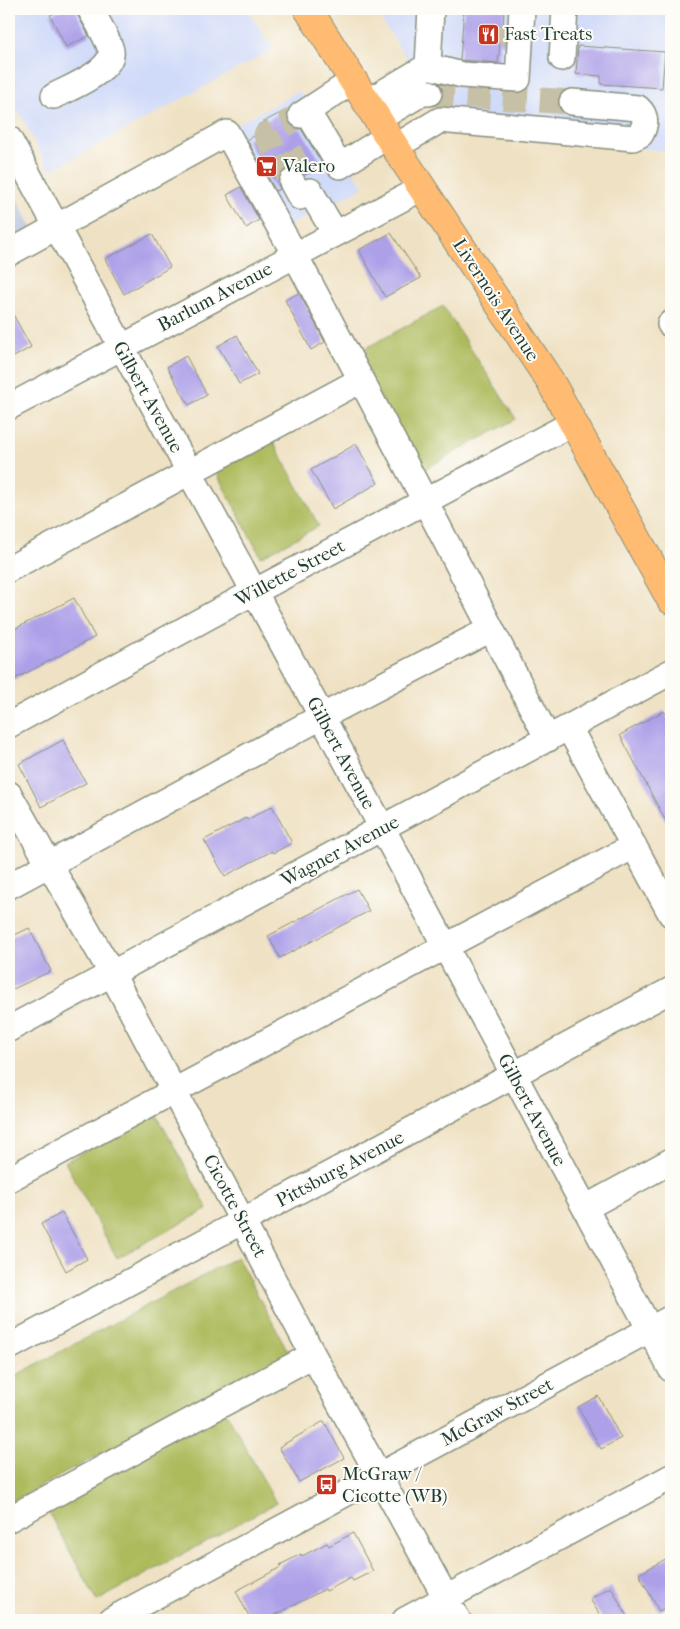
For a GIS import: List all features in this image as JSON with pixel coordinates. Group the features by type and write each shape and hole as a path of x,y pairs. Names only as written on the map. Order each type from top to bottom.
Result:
{"main road":[{"name":"Livernois Avenue","path":"308,9 422,188 550,382 671,600"}],"street":[{"path":"54,96 100,71 107,64 111,56 110,48 90,9"},
{"path":"340,166 376,117 428,66 431,9"},
{"path":"562,58 565,9"},
{"path":"428,66 462,75 518,79 523,10 509,22 500,73 494,77"},
{"path":"376,117 422,93 430,93"},
{"path":"335,233 301,187 343,172 313,128 376,117 440,120 632,138 641,134 644,129 645,120 638,108 572,102"},
{"path":"9,252 227,133 295,255 491,629 634,846 671,914"},
{"name":"Gilbert Avenue","path":"9,139 382,828 671,1369"},
{"name":"Barlum Avenue","path":"9,407 422,188"},
{"path":"9,569 361,380"},
{"name":"Willette Street","path":"9,725 254,592 573,423"},
{"path":"9,886 322,717 491,629"},
{"name":"Wagner Avenue","path":"9,1029 671,672"},
{"name":"Cicotte Street","path":"9,794 112,974 313,1355 458,1620"},
{"path":"9,1179 173,1090 446,948 634,846"},
{"name":"Pittsburg Avenue","path":"9,1347 671,990"},
{"path":"584,1208 671,1161"},
{"name":"McGraw Street","path":"111,1620 671,1318"},
{"path":"9,1519 313,1355"},
{"path":"405,1620 671,1477"}],"shaded area":[{"path":"9,9 247,9 273,49 50,171 9,94"},
{"path":"374,9 671,10 671,151 457,135"},
{"path":"299,91 364,187 286,227 232,127"},
{"path":"9,184 33,229 9,242"}],"green space":[{"path":"443,306 516,419 419,472 357,353"},
{"path":"270,436 319,526 261,557 213,467"},
{"path":"156,1113 208,1209 117,1258 65,1162"},
{"path":"237,1257 289,1353 9,1503 9,1379"},
{"path":"224,1408 276,1503 97,1601 45,1506"}],"building":[{"path":"63,9 76,9 89,36 66,47 50,15"},
{"name":"Fast Treats","path":"464,9 502,9 504,11 503,25 507,25 506,44 500,43 498,63 460,60"},
{"path":"578,46 665,52 662,88 601,84 601,76 576,74"},
{"path":"288,109 287,116 289,122 294,128 301,129 323,165 305,175 300,170 293,168 285,170 280,175 278,182 280,189 276,191 247,140 261,132 258,125"},
{"path":"241,187 259,220 246,228 227,195"},
{"path":"391,233 421,278 385,297 359,250"},
{"path":"152,234 170,267 124,294 105,259"},
{"path":"299,293 325,342 311,350 285,300"},
{"path":"9,307 31,347 9,360"},
{"path":"237,335 258,374 239,384 218,346"},
{"path":"186,356 207,395 189,405 167,367"},
{"path":"356,444 378,483 333,509 311,470"},
{"path":"74,598 95,637 9,682 9,632"},
{"path":"664,711 671,724 671,831 620,735"},
{"path":"63,740 86,783 41,807 19,764"},
{"path":"272,806 292,843 273,853 272,851 225,876 204,840"},
{"path":"357,889 369,911 280,958 268,936"},
{"path":"29,928 51,971 9,991 9,938"},
{"path":"62,1213 87,1259 66,1271 41,1224"},
{"path":"598,1396 621,1438 601,1449 578,1407"},
{"path":"324,1421 344,1458 299,1482 279,1447"},
{"path":"353,1533 373,1571 353,1581 351,1578 326,1591 325,1589 275,1615 278,1620 251,1620 236,1591 301,1554 302,1556 327,1543 329,1546"},
{"path":"671,1556 671,1605 659,1611 639,1574"},
{"path":"611,1587 629,1620 603,1620 590,1599"}],"tunnel":[{"path":"504,44 505,25"},
{"path":"429,93 572,102"},
{"path":"292,182 266,135 301,115"},
{"path":"284,168 320,148"}],"place":[{"name":"Fast Treats","path":"488,34"},
{"name":"Valero","path":"267,166"},
{"name":"McGraw / Cicotte (WB)","path":"326,1485"}]}
